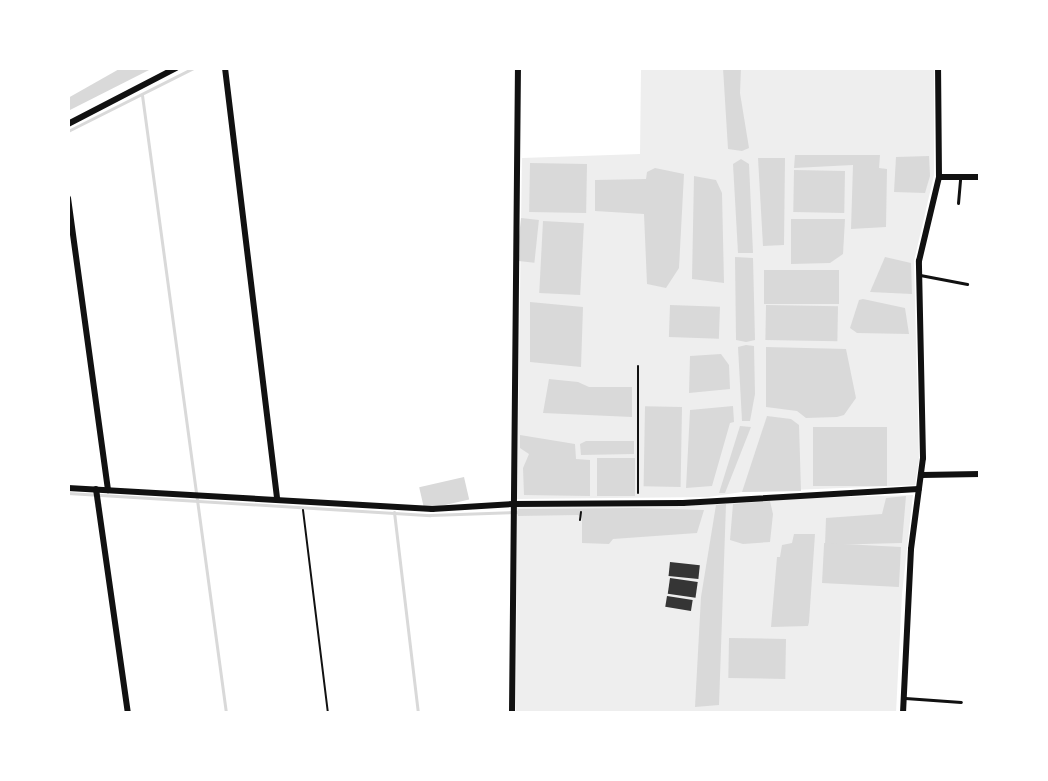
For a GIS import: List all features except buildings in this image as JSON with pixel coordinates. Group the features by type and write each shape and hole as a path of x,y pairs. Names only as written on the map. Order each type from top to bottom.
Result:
{"street":[{"path":"68,124 176,68"},
{"path":"225,68 277,499"},
{"path":"512,713 518,68"},
{"path":"903,713 911,549 922,475 918,275 921,243 939,177 938,68"},
{"path":"939,177 980,177"},
{"path":"68,198 108,490"},
{"path":"922,475 980,474"},
{"path":"68,488 432,509 513,504 715,501 919,489"},
{"path":"96,489 128,713"}],"lane":[{"path":"958,203 960,177"},
{"path":"918,275 967,284"},
{"path":"904,698 961,702"}],"path":[{"path":"638,366 638,503"},
{"path":"302,501 328,713"}],"shaded area":[{"path":"121,68 153,68 68,111 68,98"},
{"path":"641,68 934,68 934,175 914,261 919,460 915,485 742,492 708,497 517,499 522,158 640,154"},
{"path":"723,68 741,68 740,93 749,148 742,151 728,149"},
{"path":"795,155 880,155 879,168 887,169 886,227 851,229 853,165 794,168"},
{"path":"929,156 930,176 925,193 894,192 896,157"},
{"path":"758,158 785,158 784,245 763,246"},
{"path":"741,159 749,164 753,253 738,253 733,164"},
{"path":"530,163 587,164 586,213 529,212"},
{"path":"655,168 684,174 679,268 666,288 647,284 644,214 595,211 595,180 646,179 647,172"},
{"path":"794,170 845,171 844,213 793,212"},
{"path":"694,176 716,180 722,193 724,283 692,279"},
{"path":"521,218 539,220 534,263 517,261"},
{"path":"791,219 845,219 843,254 830,263 791,264"},
{"path":"543,221 584,223 580,295 539,293"},
{"path":"735,257 753,258 755,340 746,342 736,340"},
{"path":"885,257 911,263 912,294 870,292"},
{"path":"764,270 839,270 839,304 764,304"},
{"path":"859,300 905,308 909,334 857,333 850,328"},
{"path":"530,302 583,307 581,367 530,362"},
{"path":"670,305 720,307 719,339 669,337"},
{"path":"766,305 838,306 837,341 765,340"},
{"path":"754,346 755,394 750,421 742,421 738,347"},
{"path":"766,347 846,349 856,398 844,415 806,418 797,411 766,407"},
{"path":"721,354 729,365 730,389 689,393 690,356"},
{"path":"549,379 578,382 589,387 632,387 632,417 543,413"},
{"path":"645,406 682,407 681,487 644,486"},
{"path":"733,406 734,422 730,423 712,486 686,488 690,410"},
{"path":"767,416 791,419 799,425 801,491 742,492"},
{"path":"740,426 751,427 725,493 719,493"},
{"path":"813,427 887,427 887,486 813,486"},
{"path":"520,435 575,444 576,459 590,460 590,496 524,495 523,468 529,454 520,448"},
{"path":"586,441 634,441 634,454 581,455 580,444"},
{"path":"597,458 635,458 635,496 597,496"},
{"path":"464,477 469,499 424,510 419,487"},
{"path":"913,495 902,594 896,713 516,713 517,507 705,505 744,500"},
{"path":"906,496 902,543 825,545 826,518 882,514 886,498"},
{"path":"770,501 773,514 770,542 743,544 730,540 733,504"},
{"path":"726,504 719,705 695,707 701,597 716,505"},
{"path":"518,509 704,510 697,533 613,539 609,544 582,543 582,518 578,515 518,516 517,512"},
{"path":"794,534 815,534 809,622 808,626 771,627 777,557 780,557 782,545 792,543"},
{"path":"824,543 901,547 899,587 822,583"},
{"path":"729,638 786,639 785,679 728,678"}],"waterway":[{"path":"68,131 193,68"},
{"path":"142,95 226,713"},
{"path":"68,493 430,515 517,512"},
{"path":"394,512 418,713"}]}
